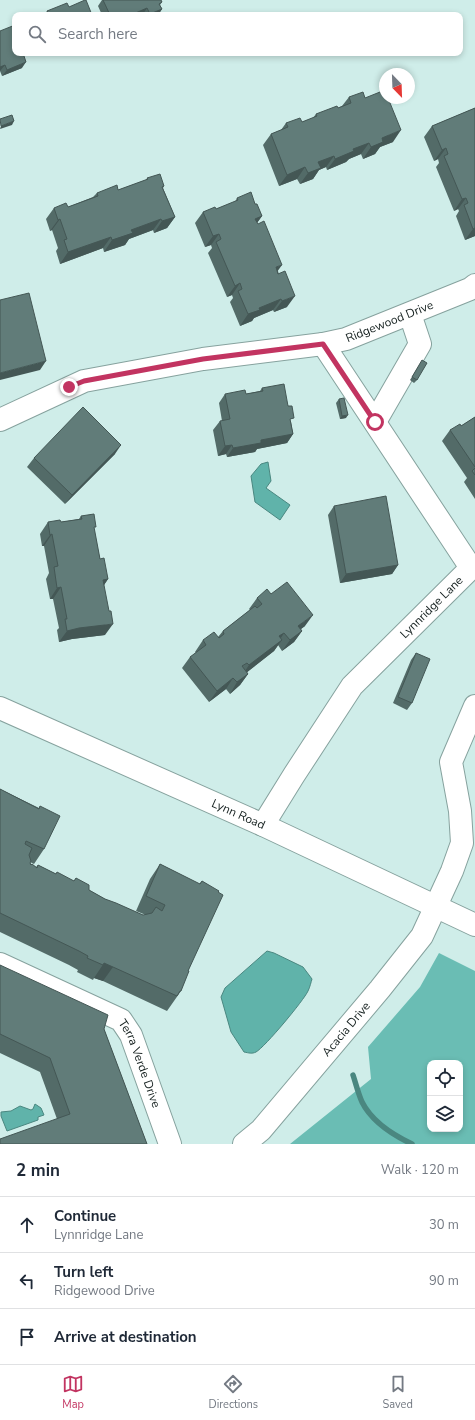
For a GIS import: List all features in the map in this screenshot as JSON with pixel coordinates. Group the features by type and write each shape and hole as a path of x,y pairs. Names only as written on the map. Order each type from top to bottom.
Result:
{"street":[{"name":"Ridgewood Drive","path":"0,420 84,381 203,359 323,344 346,339 470,289 475,285"},
{"path":"375,422 420,344 410,314"},
{"name":"Lynnridge Lane","path":"263,825 352,686 471,568 323,344"},
{"name":"Acacia Drive","path":"244,1144 261,1130 422,936 452,871 462,843 460,810 451,762 475,706"},
{"name":"Lynn Road","path":"0,708 263,825 475,925"},
{"name":"Terra Verde Drive","path":"0,964 121,1020 131,1034 170,1144"}],"shaded area":[{"path":"268,462 271,481 266,488 290,505 280,520 255,502 251,476 261,464"},
{"path":"267,951 303,967 312,979 305,996 267,1042 256,1052 244,1052 231,1032 221,997 225,988"},
{"path":"439,953 475,971 475,1144 290,1144 371,1079 368,1047 420,987"},
{"path":"35,1104 41,1108 44,1115 38,1117 38,1120 7,1131 1,1116 1,1112 11,1111 20,1106 31,1110"}],"building":[{"path":"86,0 91,12 47,11 67,3 69,7"},
{"path":"103,0 161,0 162,2 159,4 162,9 155,12 149,12 147,8 138,12 109,12"},
{"path":"12,26 12,56 24,56 26,62 7,70 5,65 0,67 0,31"},
{"path":"363,92 365,98 379,92 379,104 390,104 401,130 382,138 383,142 371,147 369,143 353,149 354,151 335,159 334,156 318,162 321,168 308,173 305,167 287,175 271,134 288,127 286,123 300,118 302,122 317,116 316,114 337,106 338,108 351,103 349,97"},
{"path":"475,108 475,228 473,229 464,205 468,203 466,198 462,199 444,156 448,154 446,148 442,150 432,126"},
{"path":"12,115 14,121 1,126 0,119"},
{"path":"160,174 164,186 162,187 175,217 162,221 161,219 131,230 133,233 112,240 111,237 68,252 64,240 67,239 60,219 58,220 54,208 66,203 68,207 98,196 97,193 117,185 118,190"},
{"path":"251,192 255,204 257,204 262,216 255,219 258,224 264,221 282,265 276,267 278,274 285,271 295,296 282,301 281,299 259,308 260,310 248,314 238,291 242,289 240,283 235,286 216,242 221,239 219,234 213,236 203,212 215,207 216,209 238,200 237,198"},
{"path":"29,293 46,361 0,373 0,300"},
{"path":"422,360 427,363 417,380 412,377"},
{"path":"284,384 288,406 292,406 294,418 290,419 293,434 261,440 261,443 233,448 232,445 225,446 220,421 230,419 225,394 245,390 246,394 263,391 262,388"},
{"path":"344,398 348,415 342,416 339,399"},
{"path":"83,407 121,445 72,495 34,458"},
{"path":"475,417 475,467 450,430 460,424 461,426"},
{"path":"475,468 475,475 472,471"},
{"path":"386,496 398,565 346,574 334,506"},
{"path":"94,514 96,527 94,527 100,559 104,558 108,579 103,580 113,624 67,631 65,619 67,619 61,587 57,588 54,567 58,566 52,534 50,535 48,522 82,519 81,516"},
{"path":"287,582 313,615 298,626 302,631 290,640 284,633 279,636 282,640 249,665 247,663 242,666 248,674 237,682 233,678 217,691 190,657 206,645 203,640 214,632 219,638 224,634 223,631 255,606 257,608 262,604 257,598 267,589 271,594"},
{"path":"416,653 430,659 412,703 398,697"},
{"path":"0,789 39,809 40,806 60,816 44,849 26,841 25,844 32,848 29,855 31,861 30,863 37,868 38,865 56,874 57,872 74,881 76,878 89,885 89,890 105,899 143,915 152,913 156,907 162,911 165,905 146,896 160,864 200,884 202,881 223,895 188,971 181,991 177,996 104,963 103,965 87,958 88,956 79,951 0,913"},
{"path":"0,965 108,1015 104,1029 147,1144 0,1144 0,1139 70,1114 50,1058 0,1034"}],"waterway":[{"path":"353,1075 362,1102 371,1116 390,1132 412,1144"}],"route":[{"path":"69,387 84,381 203,359 323,344 375,422"}]}
